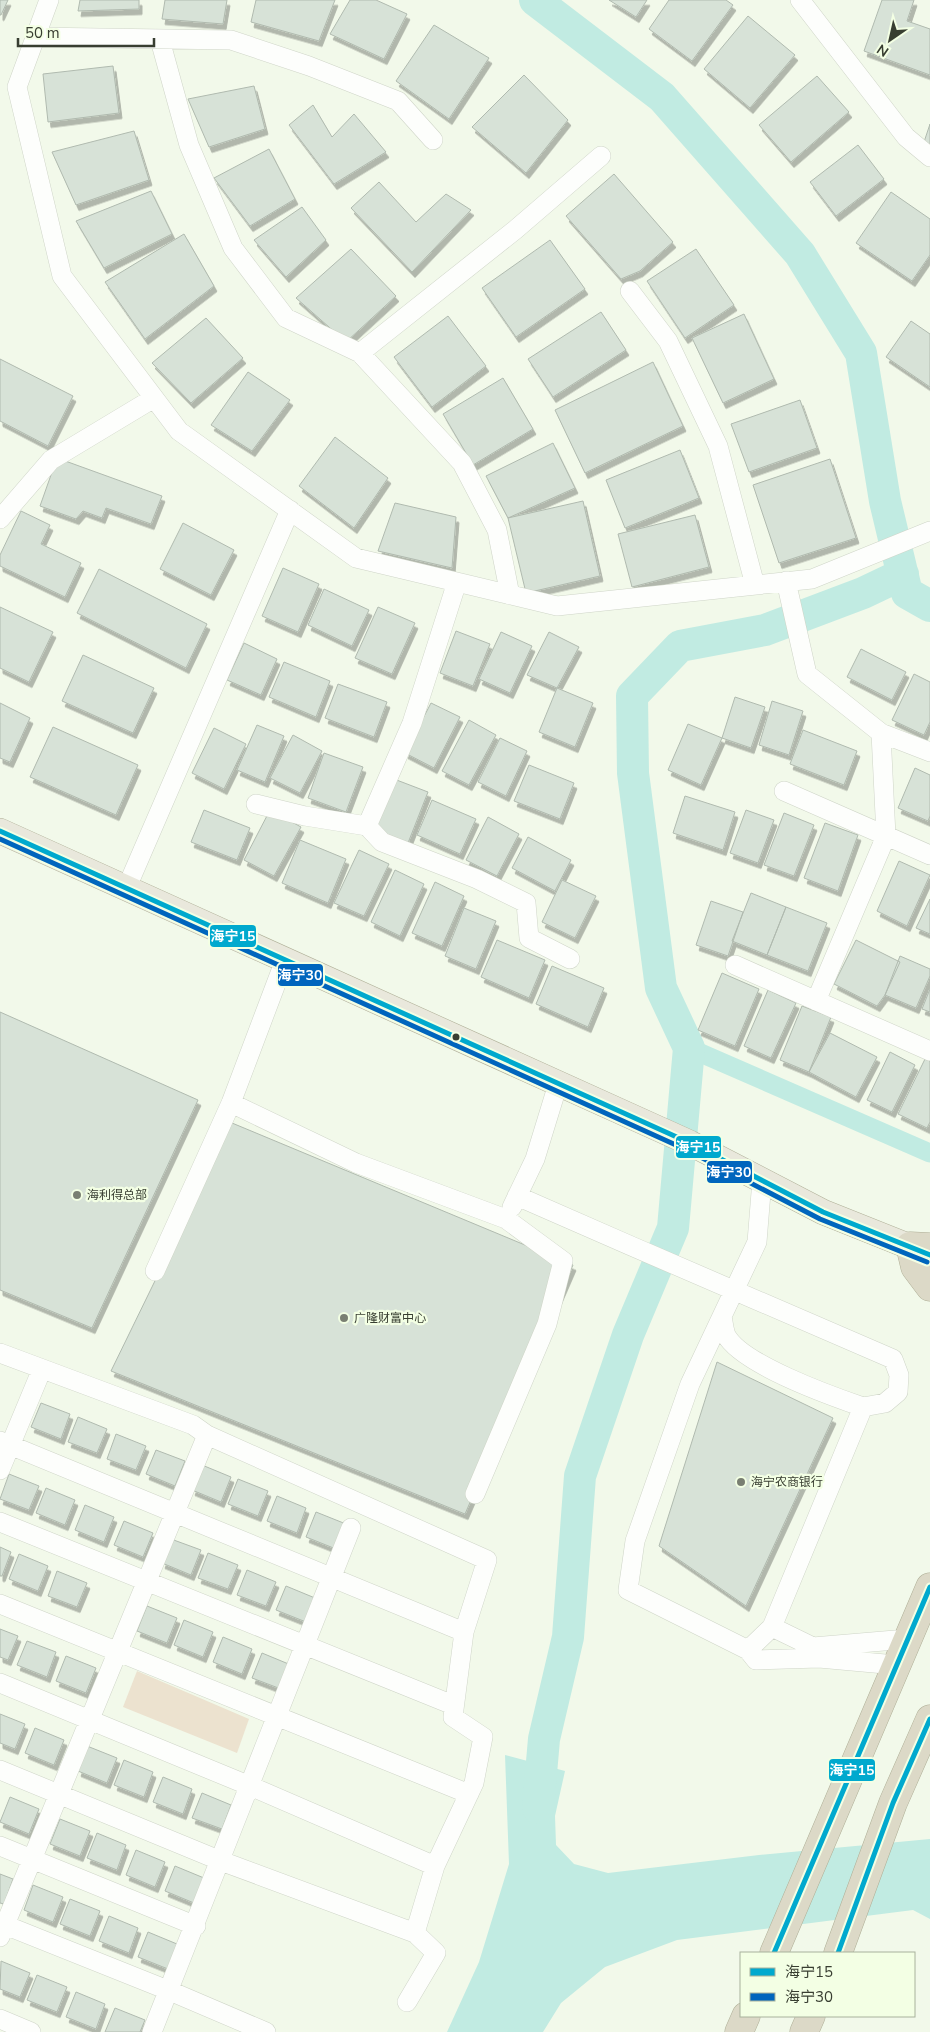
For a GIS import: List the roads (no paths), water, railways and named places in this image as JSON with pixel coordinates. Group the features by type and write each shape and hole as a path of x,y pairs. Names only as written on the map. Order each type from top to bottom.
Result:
{"highway":[{"path":"924,1249 915,1268 930,1287"},
{"path":"774,1952 930,1587"},
{"path":"838,1952 893,1803 930,1719"},
{"path":"738,2032 746,2017"},
{"path":"804,2032 811,2017"}],"main road":[{"path":"0,831 127,887 633,1119 690,1142 823,1212 924,1249"}],"street":[{"path":"49,0 17,87 62,276 179,431 356,558 556,606 812,579 930,531"},
{"path":"800,0 906,138 930,157"},
{"path":"36,37 231,40 309,66 398,101 433,140"},
{"path":"160,40 189,145 233,248 286,318 360,353 462,463 497,530 510,595"},
{"path":"360,353 515,230 601,156"},
{"path":"630,290 668,341 718,446 755,585"},
{"path":"0,519 50,460 154,398"},
{"path":"127,887 290,510"},
{"path":"367,826 412,723 457,582"},
{"path":"786,582 806,674 881,733 930,752"},
{"path":"816,1001 886,836 881,733"},
{"path":"784,791 930,855"},
{"path":"256,804 305,816 367,826 382,842 478,879 526,903 529,938 570,960"},
{"path":"155,1271 231,1103 286,960"},
{"path":"735,965 930,1051"},
{"path":"506,1219 535,1159 558,1084"},
{"path":"231,1103 356,1163 506,1219 563,1261 547,1324 474,1494"},
{"path":"762,1180 757,1242 690,1384 635,1541 628,1590 748,1650 756,1660 820,1658 896,1665"},
{"path":"518,1196 893,1359 899,1375 898,1392 885,1403 863,1407 830,1396 746,1356 726,1335 722,1316"},
{"path":"0,1353 193,1425 207,1435 487,1560 464,1632 453,1705 453,1717 483,1737 474,1783 435,1866 415,1933"},
{"path":"0,1470 5,1443 42,1369"},
{"path":"748,1650 772,1627 863,1407"},
{"path":"207,1435 2,1928 170,1991 266,2032"},
{"path":"5,1443 464,1632"},
{"path":"0,1522 453,1705"},
{"path":"152,2032 196,1926 351,1528"},
{"path":"0,1604 277,1718 469,1794"},
{"path":"772,1627 813,1647 907,1640"},
{"path":"0,1683 250,1786 435,1866"},
{"path":"0,1770 221,1861 415,1933 436,1953 407,2002"},
{"path":"0,1846 196,1926"},
{"path":"0,2019 31,2032"}],"water":[{"path":"505,1755 565,1771 555,1816 556,1845 574,1864 608,1873 759,1855 930,1839 930,1919 913,1910 677,1940 605,1967 561,2003 543,2032 447,2032 479,1962 509,1864"}],"waterway":[{"path":"535,0 662,97 800,254 861,353 885,501 907,593 930,606"},
{"path":"538,1808 544,1739 568,1637 580,1476 628,1335 673,1228 689,1048 661,988 633,773 632,696 680,646 765,630 863,593 903,574"},
{"path":"689,1048 930,1153"}],"place":[{"name":"海利得总部","path":"77,1195"},
{"name":"广隆财富中心","path":"344,1318"},
{"name":"海宁农商银行","path":"741,1482"}]}
